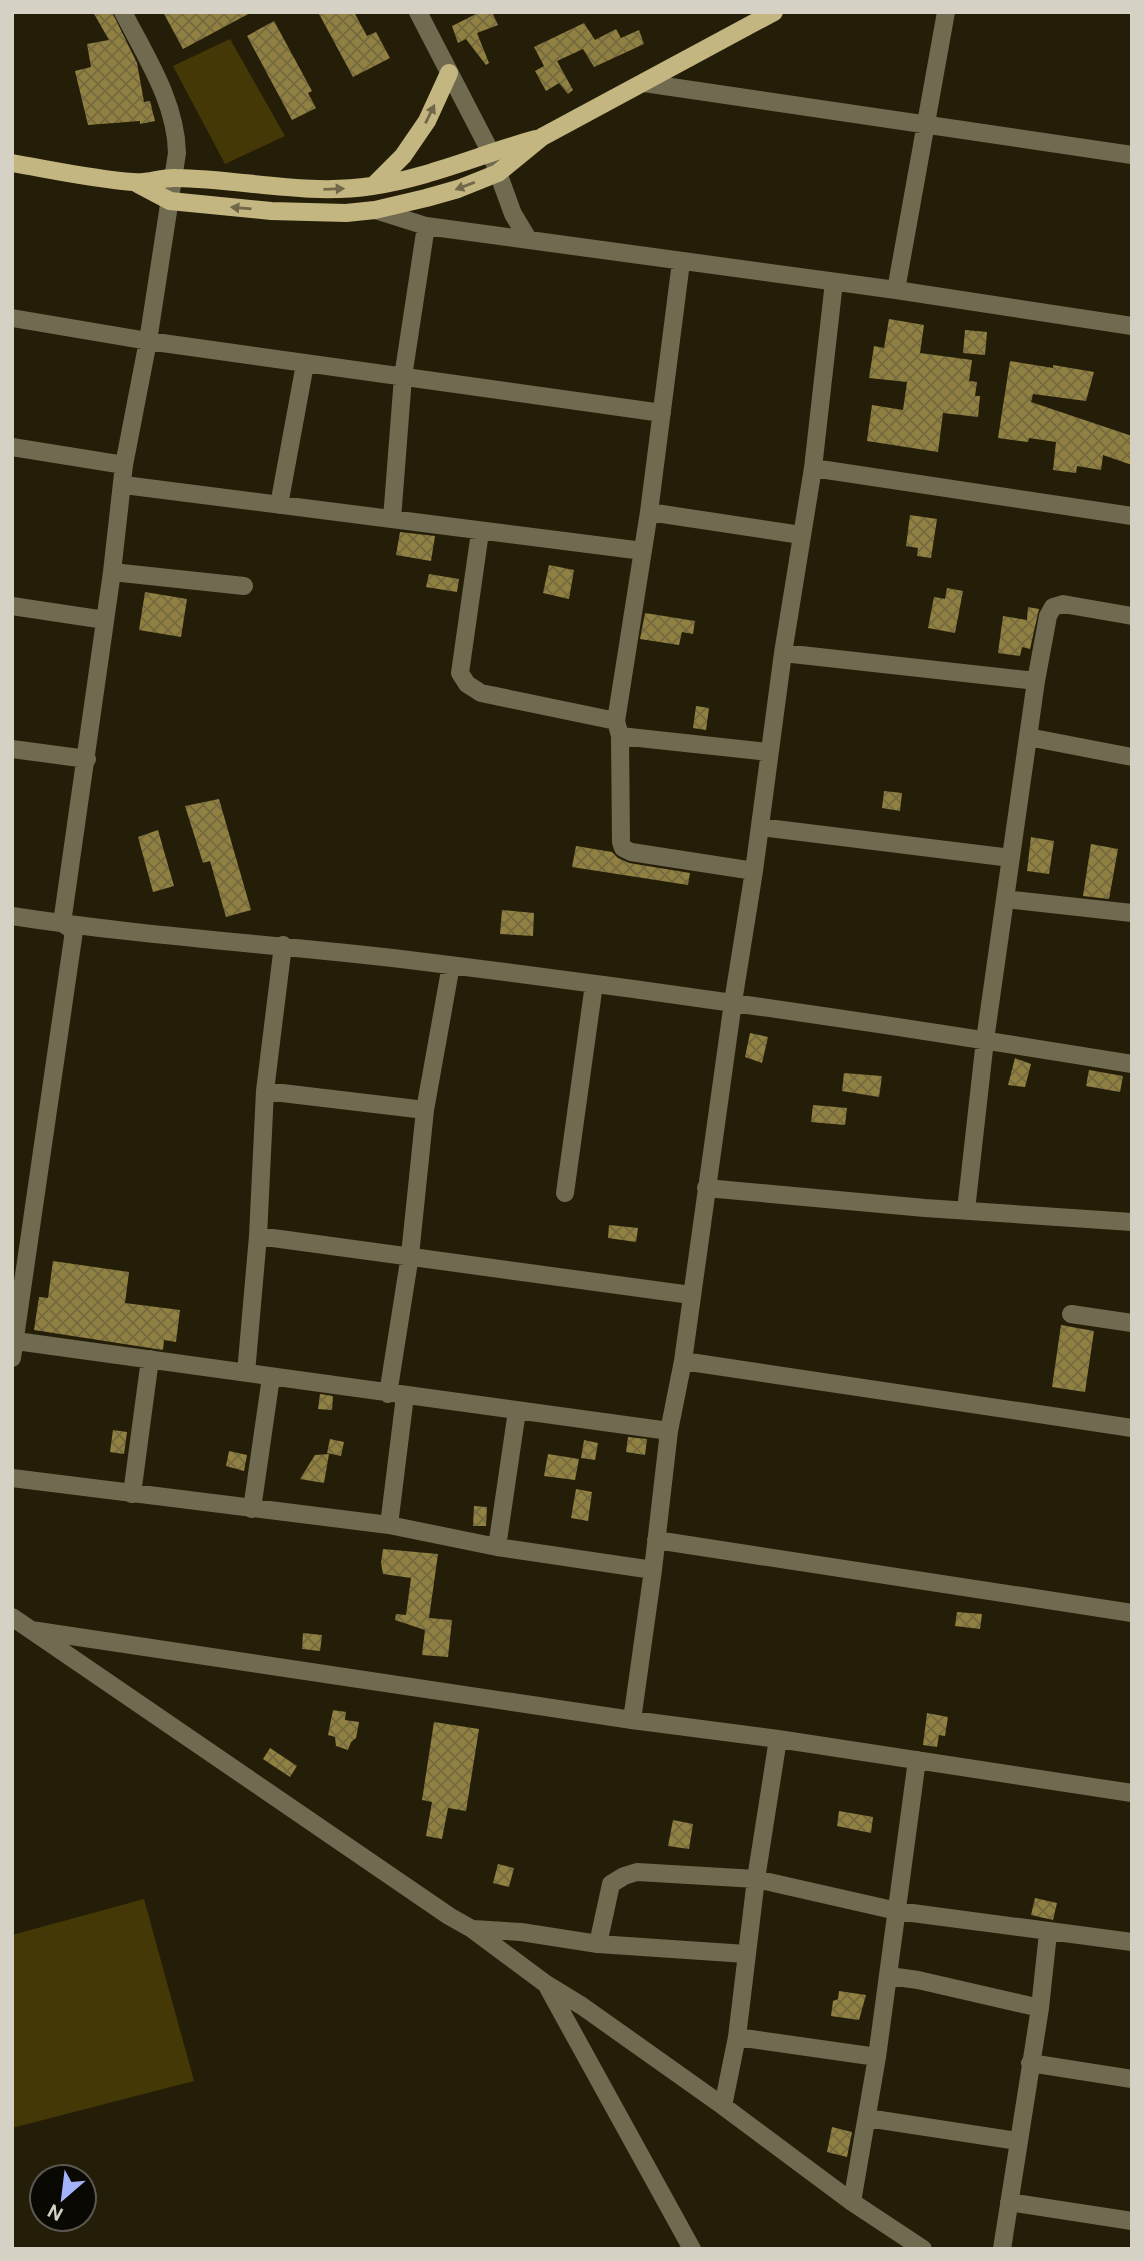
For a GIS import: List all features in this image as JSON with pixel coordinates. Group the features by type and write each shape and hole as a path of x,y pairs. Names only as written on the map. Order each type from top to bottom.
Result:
{"main road":[{"path":"136,183 170,201 271,211 346,213 375,210 458,189 498,173 542,137 774,12"},
{"path":"373,186 403,156 427,121 449,74"},
{"path":"12,163 136,183 174,177 266,187 334,190 417,177 490,151 542,137"}],"street":[{"path":"62,923 87,759 124,485 124,465 148,341 177,153 176,130 168,103 123,12"},
{"path":"418,12 490,151 513,214 528,239"},
{"path":"896,290 946,12"},
{"path":"644,83 1132,155"},
{"path":"375,210 426,226 896,290 1132,326"},
{"path":"392,519 403,377 426,226"},
{"path":"681,262 618,729 621,842 623,848 631,852 754,871"},
{"path":"632,1720 669,1431 683,1361 783,653 813,468 834,282"},
{"path":"12,318 148,341 662,413"},
{"path":"279,505 305,363"},
{"path":"12,447 124,465"},
{"path":"813,468 1132,516"},
{"path":"124,485 643,551"},
{"path":"649,512 801,535"},
{"path":"480,532 460,673 467,684 481,693 618,729 769,752"},
{"path":"112,572 244,586"},
{"path":"966,1210 985,1040 1035,681 1048,616 1053,607 1063,604 1132,615"},
{"path":"12,606 105,620"},
{"path":"783,653 1035,681"},
{"path":"1027,737 1132,757"},
{"path":"12,749 87,759"},
{"path":"760,827 1011,858"},
{"path":"1005,899 1132,912"},
{"path":"12,916 451,965 733,1002 1132,1063"},
{"path":"62,923 74,931 14,1349 150,1359 669,1431"},
{"path":"246,1373 258,1236 265,1091 283,945"},
{"path":"389,1525 396,1395 425,1110 451,965"},
{"path":"565,1193 594,984"},
{"path":"265,1091 425,1110"},
{"path":"706,1188 1132,1222"},
{"path":"258,1236 691,1295"},
{"path":"1071,1314 1132,1323"},
{"path":"132,1494 150,1359"},
{"path":"683,1361 1132,1427"},
{"path":"252,1509 271,1377"},
{"path":"497,1547 517,1411"},
{"path":"12,1478 389,1525 497,1547 653,1570"},
{"path":"656,1540 1132,1613"},
{"path":"12,1616 472,1930 546,1984 582,2006 852,2202 923,2249"},
{"path":"31,1630 1132,1793"},
{"path":"723,2106 737,2037 756,1879 778,1739"},
{"path":"852,2202 889,1976 917,1760"},
{"path":"598,1944 611,1884 637,1872 756,1879 897,1911 1132,1942"},
{"path":"472,1930 521,1932 598,1944 746,1954"},
{"path":"1002,2249 1040,2008 1048,1933"},
{"path":"889,1976 1040,2008"},
{"path":"546,1984 692,2249"},
{"path":"737,2037 877,2057"},
{"path":"1030,2063 1132,2079"},
{"path":"867,2118 1018,2141"},
{"path":"1009,2202 1132,2221"}],"shaded area":[{"path":"230,39 285,136 225,164 173,66"},
{"path":"144,1899 194,2081 12,2128 12,1935"}],"building":[{"path":"93,12 112,12 137,63 144,102 150,101 155,121 140,124 140,121 88,125 75,71 91,67 87,44 109,40"},
{"path":"163,12 252,12 183,49"},
{"path":"318,12 354,12 367,36 376,32 390,58 353,77"},
{"path":"480,12 492,12 498,25 477,33 489,63 486,65 466,39 458,43 452,26"},
{"path":"274,21 312,91 308,93 316,108 292,120 247,36"},
{"path":"584,23 595,40 616,29 621,38 639,30 644,44 594,67 583,49 557,61 573,90 568,94 559,83 546,91 535,71 544,66 534,47"},
{"path":"889,319 924,325 920,353 972,360 969,381 977,382 975,396 980,396 978,417 943,413 938,452 867,441 872,405 903,410 907,382 869,378 874,346 884,348"},
{"path":"965,330 987,332 985,355 963,353"},
{"path":"1010,361 1094,372 1086,401 1033,394 1031,402 1132,436 1132,465 1103,455 1101,470 1077,466 1076,473 1053,470 1056,442 1029,438 1028,442 998,438"},
{"path":"910,515 937,519 931,558 917,556 918,548 906,546"},
{"path":"400,532 435,536 431,561 396,555"},
{"path":"549,565 574,570 569,599 543,593"},
{"path":"429,574 459,579 457,592 426,587"},
{"path":"947,588 963,591 955,633 928,628 934,597 945,599"},
{"path":"145,592 187,599 181,637 139,630"},
{"path":"1028,607 1039,609 1030,649 1022,647 1020,656 998,653 1003,616 1027,620"},
{"path":"645,613 695,621 693,634 682,632 679,645 640,639"},
{"path":"696,706 709,708 706,730 693,728"},
{"path":"884,791 902,793 900,811 882,808"},
{"path":"219,799 251,910 226,917 210,861 203,863 185,806"},
{"path":"158,830 174,886 153,892 138,837"},
{"path":"1031,837 1054,841 1049,874 1027,871"},
{"path":"1091,844 1118,849 1109,899 1083,896"},
{"path":"576,846 612,852 629,863 690,873 688,885 572,867"},
{"path":"502,910 534,913 533,936 500,934"},
{"path":"750,1033 768,1037 762,1063 745,1057"},
{"path":"1015,1058 1031,1064 1025,1087 1008,1085"},
{"path":"1089,1070 1123,1076 1120,1092 1086,1086"},
{"path":"844,1073 882,1076 879,1097 842,1091"},
{"path":"813,1105 847,1108 845,1125 811,1122"},
{"path":"609,1225 638,1228 636,1242 608,1238"},
{"path":"53,1261 129,1272 125,1303 180,1310 176,1342 164,1340 163,1350 34,1330 39,1297 48,1298"},
{"path":"1061,1325 1094,1331 1085,1392 1052,1387"},
{"path":"320,1394 333,1396 332,1410 318,1409"},
{"path":"113,1430 127,1432 124,1454 110,1452"},
{"path":"628,1437 647,1439 645,1455 626,1452"},
{"path":"330,1439 344,1442 341,1456 327,1453"},
{"path":"584,1440 598,1443 595,1460 581,1458"},
{"path":"229,1451 247,1455 244,1471 226,1466"},
{"path":"329,1454 324,1483 300,1479 315,1455"},
{"path":"548,1454 579,1459 575,1480 544,1476"},
{"path":"576,1489 592,1492 588,1521 571,1518"},
{"path":"474,1506 487,1507 486,1526 473,1526"},
{"path":"383,1549 438,1554 429,1618 452,1620 448,1657 422,1655 425,1630 395,1620 396,1614 406,1615 411,1578 383,1574"},
{"path":"957,1612 982,1614 980,1629 955,1626"},
{"path":"303,1633 322,1635 320,1651 302,1649"},
{"path":"333,1710 346,1712 345,1720 359,1722 356,1738 348,1750 336,1746 335,1737 328,1735"},
{"path":"927,1713 948,1717 945,1736 939,1735 937,1747 923,1745"},
{"path":"434,1722 479,1729 466,1811 448,1808 442,1839 426,1836 432,1802 422,1800"},
{"path":"270,1748 297,1766 290,1777 263,1759"},
{"path":"839,1811 873,1817 871,1833 837,1826"},
{"path":"673,1820 693,1824 689,1849 668,1846"},
{"path":"498,1864 514,1868 509,1887 493,1883"},
{"path":"1035,1898 1057,1903 1053,1920 1031,1915"},
{"path":"839,1991 866,1995 859,2020 831,2016 833,2001 838,1999"},
{"path":"832,2127 852,2132 847,2157 827,2152"}]}
